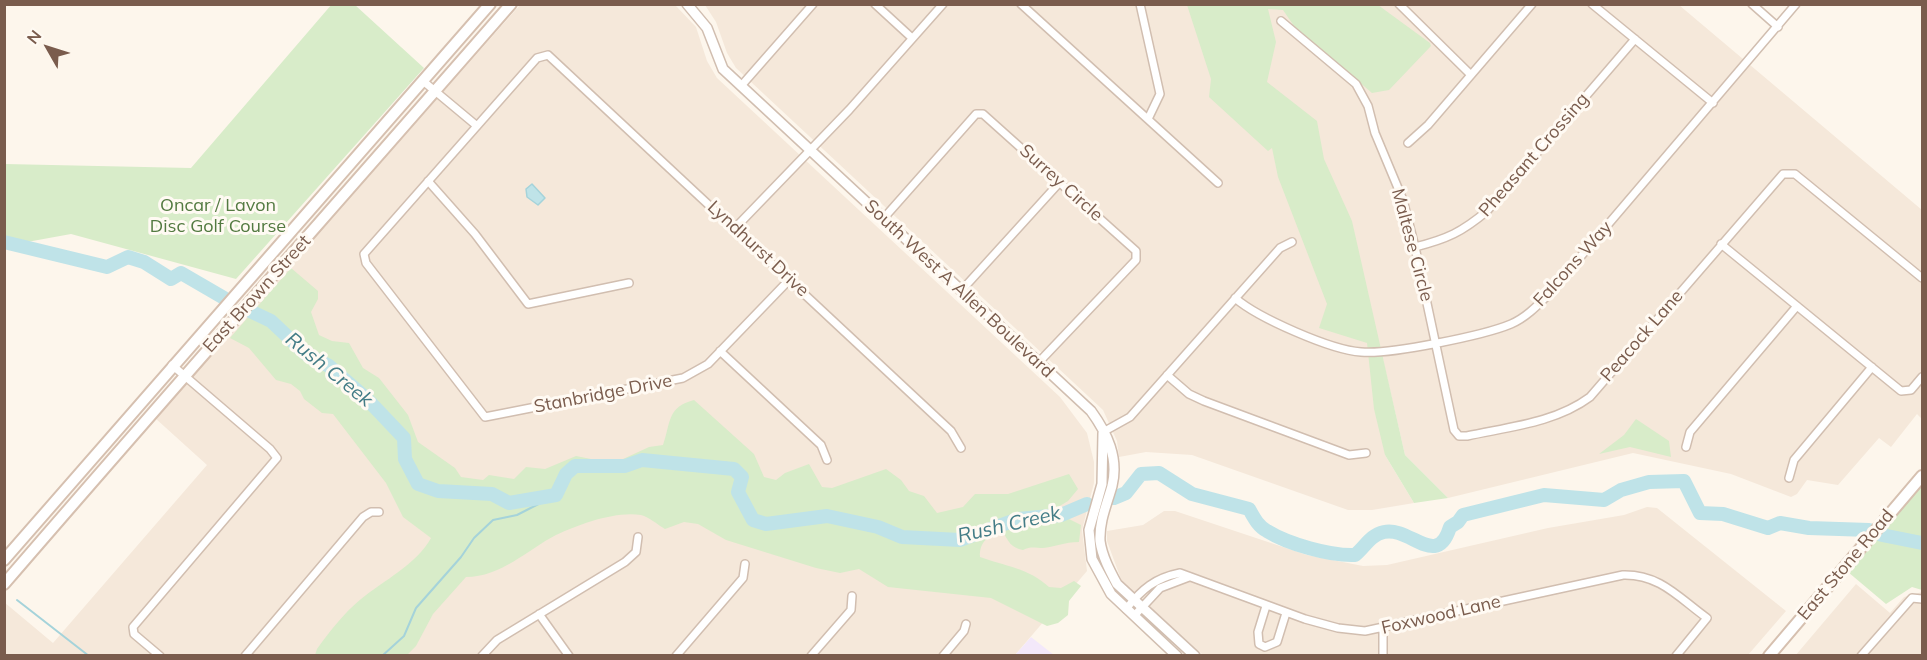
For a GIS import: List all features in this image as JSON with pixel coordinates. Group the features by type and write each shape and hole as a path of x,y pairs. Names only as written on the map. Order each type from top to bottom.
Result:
{"main road":[{"name":"East Brown Street","path":"4,560 172,365 241,291 490,4"},
{"name":"East Brown Street","path":"4,584 184,375 252,301 511,4"},
{"path":"98,451 110,461"},
{"name":"East Stone Road","path":"1769,656 1923,476"}],"street":[{"name":"South West A Allen Boulevard","path":"687,4 707,28 723,69 1085,404 1112,450 1114,472 1103,513 1100,540 1109,570 1117,584 1195,656"},
{"path":"741,86 813,4"},
{"path":"875,4 912,39"},
{"path":"736,227 810,150 943,4"},
{"path":"1021,4 1218,183"},
{"path":"1140,4 1160,94 1148,119"},
{"path":"1399,4 1471,75"},
{"path":"1408,143 1532,4"},
{"path":"1592,4 1713,103"},
{"path":"1752,4 1778,27"},
{"name":"Falcons Way","path":"1235,298 1269,321 1359,352 1379,352 1502,327 1530,312 1713,103 1796,4"},
{"name":"Maltese Circle","path":"1281,21 1356,84 1368,106 1375,133 1403,200 1454,430 1459,436"},
{"name":"Pheasant Crossing","path":"1415,247 1448,239 1468,228 1487,211 1635,39"},
{"name":"Lyndhurst Drive","path":"477,126 537,58 548,55 736,227 951,431 961,448"},
{"path":"423,81 477,126 428,181 475,234 528,304 629,283"},
{"name":"Surrey Circle","path":"883,219 976,114 990,119 1060,182 1138,255 1136,260 1039,362"},
{"name":"Peacock Lane","path":"1459,436 1550,418 1581,403 1596,391 1779,176 1787,173 1795,174 1923,278"},
{"name":"Stanbridge Drive","path":"428,181 364,254 366,263 485,417 683,378 708,364 790,279"},
{"path":"961,291 1060,182"},
{"path":"1178,656 1111,594 1099,576 1089,544 1091,516 1102,484 1103,432 1130,417 1280,248 1292,242"},
{"path":"1721,244 1901,391 1908,392 1923,377"},
{"path":"1686,447 1690,432 1797,306"},
{"path":"720,351 821,445 827,460"},
{"path":"160,656 134,634 133,627 277,458 270,448 172,365"},
{"path":"1789,478 1794,460 1872,367"},
{"path":"1167,375 1189,394 1204,401 1349,455 1366,453"},
{"path":"245,656 363,517 371,512 379,512"},
{"path":"482,656 497,640 625,562 636,552 638,537"},
{"path":"676,656 743,578 745,564"},
{"path":"1126,609 1155,580 1180,573 1189,577"},
{"name":"Foxwood Lane","path":"1189,577 1286,613 1357,631 1623,575 1638,574 1659,582 1707,618 1676,656"},
{"path":"1134,616 1160,588 1171,581 1189,577"},
{"path":"811,656 851,610 852,596"},
{"path":"1861,656 1912,598 1923,599"},
{"path":"1266,606 1258,632 1259,644 1265,648 1277,642 1286,613"},
{"path":"539,614 569,656"},
{"path":"943,656 964,631 966,624"},
{"path":"1383,626 1383,656"}],"shaded area":[{"path":"520,5 675,5 696,27 707,61 717,78 1060,397 1087,433 1094,462 1094,483 1082,530 1087,571 1015,655 5,655 4,602 53,643 207,465 155,418"},
{"path":"705,5 1679,5 1922,210 1922,419 1917,414 1891,447 1879,438 1838,485 1807,480 1797,494 1791,497 1731,474 1633,453 1448,498 1405,455 1383,360 1385,455 1414,503 1372,510 1348,510 1192,455 1146,452 1119,457 1117,441 1103,410 736,68 727,53 716,22"},
{"path":"1647,507 1657,508 1786,611 1748,655 1203,655 1122,582 1107,541 1107,531 1143,525 1164,511 1175,511 1307,555 1363,566 1387,565 1548,528 1624,515"},
{"path":"1856,584 1890,613 1904,597 1922,592 1922,655 1795,656"},
{"path":"1031,637 1054,655 1015,655"}],"green space":[{"name":"Oncar / Lavon Disc Golf Course","path":"332,4 355,5 424,68 236,279 71,234 5,246 5,164 191,168"},
{"path":"1187,5 1378,5 1430,43 1431,46 1389,90 1372,93 1294,26 1283,10 1268,9 1276,42 1267,82 1317,121 1324,159 1352,221 1405,455 1448,498 1414,503 1385,455 1374,409 1367,343 1319,328 1327,304 1278,177 1272,148 1268,151 1209,97 1211,79"},
{"path":"291,268 318,291 318,299 311,312 319,335 332,341 349,343 363,368 379,378 408,415 418,442 455,468 461,477 483,480 489,475 514,479 526,467 545,469 576,456 606,462 623,459 649,447 663,445 674,411 694,400 754,454 764,477 776,480 785,473 809,464 822,487 832,488 886,469 901,480 909,491 924,496 937,513 963,507 975,494 1008,494 1069,474 1078,489 1068,501 1058,507 1061,515 1081,525 1079,542 1023,550 1013,546 1003,532 993,535 983,543 980,557 1025,572 1049,587 1061,588 1074,581 1081,586 1069,601 1068,615 1058,623 1047,626 991,598 888,587 859,569 840,573 816,568 726,540 698,524 684,522 665,529 641,515 631,514 598,519 576,527 556,535 491,573 466,577 433,614 416,646 407,655 315,655 317,649 348,611 408,564 431,538 403,517 386,483 333,414 322,413 304,399 300,391 291,384 276,380 249,348 230,338"},
{"path":"1636,419 1669,441 1671,457 1630,447 1599,454 1624,435"},
{"path":"1922,485 1922,590 1912,587 1886,604 1848,572"}],"water":[{"path":"532,184 545,198 538,205 527,197 526,189"}],"waterway":[{"name":"Rush Creek","path":"4,242 107,267 128,257 144,262 171,279 181,273 224,298"},
{"name":"Rush Creek","path":"250,311 271,321 306,354 329,366 368,400 404,438 405,459 418,484 438,491 492,494 509,503 556,495 566,474 575,466 625,466 642,460 734,469 742,477 738,492 753,520 766,524 827,516 878,527 902,537 960,540 1018,519 1061,515 1087,504"},
{"name":"Rush Creek","path":"1114,498 1126,493 1141,474 1159,473 1192,494 1249,509 1256,522 1276,536 1309,548 1345,555 1355,555 1371,538 1384,532 1394,532 1430,546 1438,545 1450,527 1463,515 1544,495 1604,500 1621,490 1649,482 1684,481 1700,513 1723,514 1768,528 1780,523 1809,528 1869,530"},
{"path":"382,656 404,636 416,608 461,557 474,538 493,520 517,515 556,495"},
{"name":"Rush Creek","path":"1882,535 1922,543"},
{"path":"17,600 89,656"}]}
